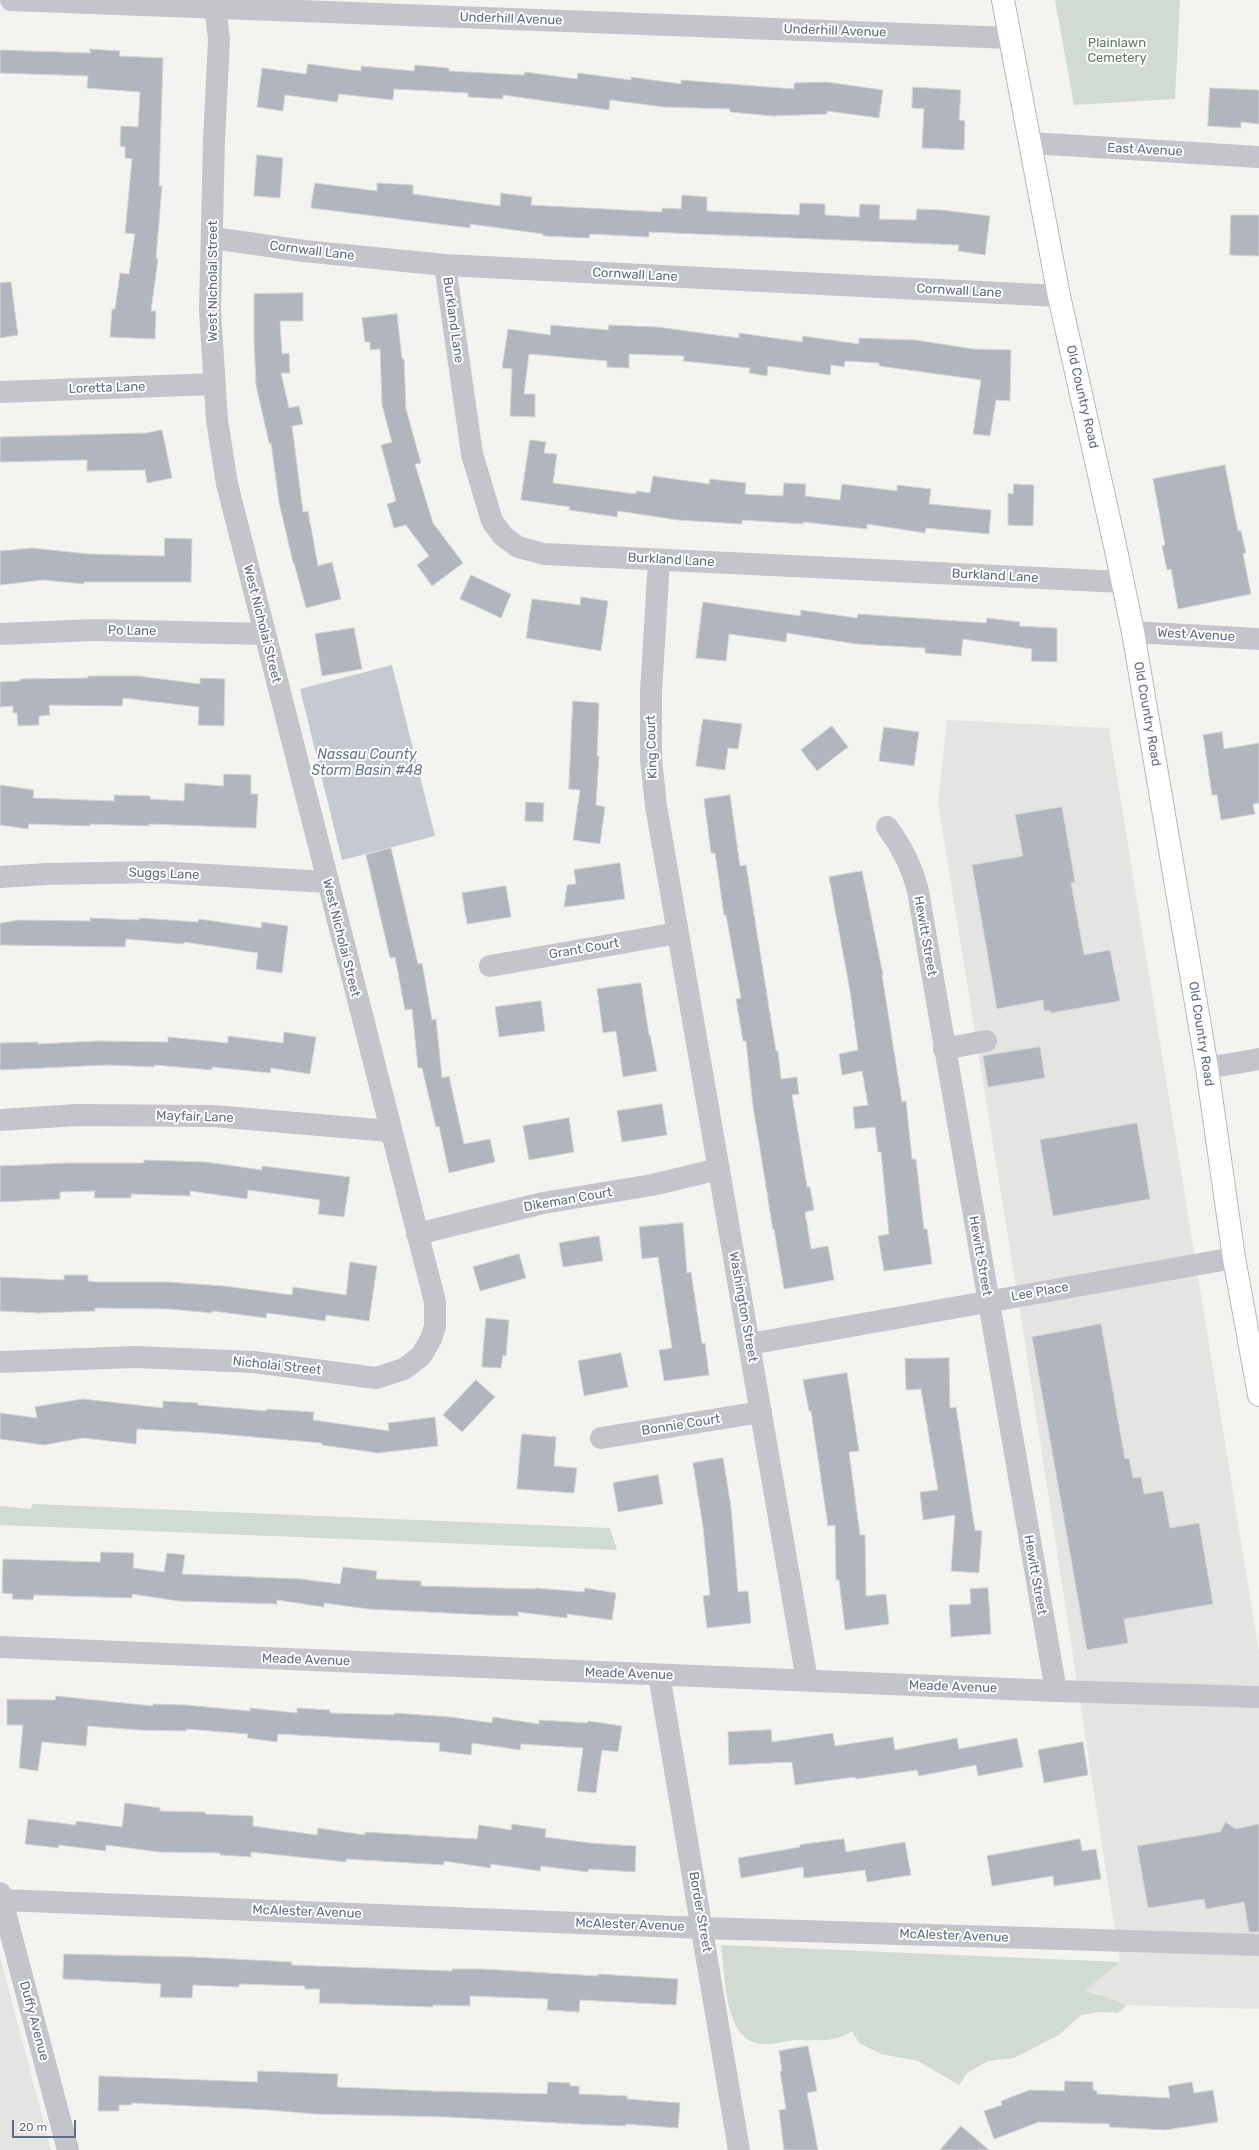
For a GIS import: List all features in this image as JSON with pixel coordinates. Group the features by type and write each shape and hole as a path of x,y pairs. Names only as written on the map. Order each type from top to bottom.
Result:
{"main road":[{"name":"Old Country Road","path":"1003,0 1059,296 1132,632 1207,1068 1234,1258 1259,1395"}],"street":[{"name":"Underhill Avenue","path":"11,0 215,4 1011,38"},
{"name":"West Nicholai Street","path":"215,4 219,39 214,140 213,238 210,311 217,420 227,484 417,1234"},
{"name":"East Avenue","path":"1031,143 1259,157"},
{"name":"Cornwall Lane","path":"213,238 304,251 445,265 1059,296"},
{"name":"Burkland Lane","path":"445,265 472,454 492,521 504,536 518,547 544,554 1122,582"},
{"name":"Loretta Lane","path":"0,392 215,384"},
{"name":"King Court","path":"659,560 651,692 651,759 656,806 678,933"},
{"name":"Po Lane","path":"0,634 94,630 265,634"},
{"name":"West Avenue","path":"1132,632 1259,639"},
{"name":"Hewitt Street","path":"887,827 900,844 914,877 1056,1691"},
{"name":"Suggs Lane","path":"0,877 47,874 157,872 327,882"},
{"name":"Grant Court","path":"490,966 678,933"},
{"name":"Washington Street","path":"678,933 762,1412 807,1680"},
{"path":"944,1049 986,1041"},
{"path":"1207,1068 1259,1059"},
{"name":"Mayfair Lane","path":"0,1120 76,1115 214,1116 390,1131"},
{"name":"Dikeman Court","path":"417,1234 543,1203 652,1185 719,1169"},
{"name":"Nicholai Street","path":"0,1362 135,1356 254,1362 376,1378 388,1376 404,1369 421,1356 431,1339 435,1326 434,1302 417,1234"},
{"name":"Lee Place","path":"750,1344 1234,1258"},
{"name":"Bonnie Court","path":"601,1438 762,1412"},
{"name":"Meade Avenue","path":"0,1647 1056,1691 1259,1697"},
{"name":"Border Street","path":"659,1675 703,1928 739,2150"},
{"name":"McAlester Avenue","path":"1,1896 703,1928 1259,1945"},
{"name":"Duffy Avenue","path":"1,1896 68,2150"}],"shaded area":[{"path":"947,720 1109,728 1259,1652 1259,2009 1127,2005 1105,1998 1098,1993 1085,1991 1120,1962 1022,1324 938,803"},
{"path":"0,1956 51,2150 0,2150"}],"green space":[{"name":"Plainlawn Cemetery","path":"1055,0 1180,0 1175,99 1074,105"},
{"path":"32,1504 610,1528 617,1550 0,1525 0,1506 31,1509"},
{"path":"721,1945 1120,1962 1085,1991 1101,1995 1127,2005 1118,2013 1101,2012 1081,2015 1059,2035 1014,2058 988,2061 967,2073 959,2085 918,2061 881,2054 859,2043 852,2031 846,2035 826,2040 797,2040 768,2044 751,2041 742,2034 735,2025 727,1998"}],"water":[{"name":"Nassau County Storm Basin #48","path":"392,665 435,836 342,860 300,689"}],"building":[{"path":"90,49 120,51 119,56 163,58 159,186 162,186 156,258 158,259 151,311 156,311 155,339 110,337 112,309 115,309 120,273 129,274 135,234 125,233 132,159 125,158 125,147 120,146 121,126 138,127 140,92 87,88 88,76 0,73 0,50 90,53"},
{"path":"308,64 361,71 361,66 414,71 415,65 449,68 449,71 524,75 525,72 577,79 578,73 631,80 631,77 681,84 681,80 794,89 794,83 826,82 883,90 879,118 827,111 827,114 773,116 730,112 730,109 664,107 610,100 609,110 503,95 503,99 468,97 468,93 394,89 393,100 339,94 337,102 285,95 283,111 257,107 262,68 306,74"},
{"path":"913,87 961,90 959,120 965,121 964,150 922,148 924,109 912,108"},
{"path":"1210,88 1259,90 1259,124 1241,122 1241,128 1208,126"},
{"path":"257,155 283,158 280,198 254,196"},
{"path":"315,183 377,191 377,183 413,185 413,194 500,206 501,193 532,197 531,205 662,212 662,208 681,209 682,195 707,197 707,211 799,215 800,203 825,204 825,215 859,217 860,204 880,205 879,219 916,220 917,209 942,210 990,216 985,255 958,251 959,245 649,232 649,237 590,234 589,238 543,236 543,234 470,224 470,228 311,208"},
{"path":"1231,215 1259,215 1259,256 1230,255"},
{"path":"11,282 18,335 0,338 0,283"},
{"path":"303,293 303,321 280,321 282,354 289,353 290,373 281,373 289,408 299,406 303,424 292,426 303,512 308,511 318,566 332,562 341,599 306,608 293,563 279,502 271,443 269,443 256,385 254,339 254,294"},
{"path":"397,314 402,359 404,359 406,409 421,463 415,464 433,523 463,563 432,586 417,565 429,556 406,525 394,528 387,504 396,501 381,445 392,442 382,405 380,349 370,350 370,342 365,342 362,318"},
{"path":"551,325 608,330 609,325 657,327 739,338 739,333 802,342 803,336 859,344 859,338 915,340 974,349 1011,350 1010,401 996,400 990,436 973,434 981,380 879,366 879,363 845,361 844,367 831,365 830,375 768,366 767,376 749,373 750,368 683,361 684,356 629,354 629,368 607,367 607,361 529,354 524,394 535,394 535,417 510,416 512,369 502,368 508,329 550,335"},
{"path":"162,430 172,478 147,483 145,470 87,471 87,460 0,462 0,437 146,433"},
{"path":"530,440 546,442 544,453 557,454 553,483 636,494 636,491 650,493 653,476 709,484 710,479 746,483 745,494 783,496 784,483 806,484 805,496 840,500 842,484 897,491 897,485 931,489 929,504 991,510 989,534 926,528 925,533 867,524 867,529 803,522 803,524 742,520 742,524 678,520 618,511 617,517 569,510 570,507 521,500"},
{"path":"1225,465 1238,531 1241,531 1246,553 1243,554 1251,594 1178,609 1171,569 1167,570 1162,546 1165,545 1153,479"},
{"path":"1014,484 1034,485 1033,526 1008,525 1008,493 1013,494"},
{"path":"165,538 192,539 191,582 84,582 84,584 43,580 0,585 0,551 32,548 89,554 164,556"},
{"path":"471,575 511,594 501,618 460,599"},
{"path":"581,597 608,601 601,651 526,638 532,599 580,605"},
{"path":"703,602 800,616 801,610 857,618 858,614 986,623 987,618 1020,622 1019,626 1057,628 1057,662 1031,661 1032,649 963,639 961,656 925,653 925,648 856,644 787,633 786,642 729,634 726,661 696,658"},
{"path":"354,628 362,669 322,676 315,634"},
{"path":"88,676 138,676 200,684 200,678 225,679 224,726 198,725 199,707 123,698 122,706 49,705 50,715 39,716 39,725 18,726 17,713 13,713 13,706 0,707 0,682 20,681 20,679 88,678"},
{"path":"573,701 599,703 597,756 599,756 596,805 605,807 600,844 573,840 580,790 569,789"},
{"path":"703,719 742,724 738,749 728,748 725,770 696,766"},
{"path":"832,726 848,747 817,771 801,750"},
{"path":"884,727 919,732 914,766 879,761"},
{"path":"1222,732 1224,749 1259,743 1259,803 1253,804 1255,814 1221,820 1217,795 1212,795 1203,735"},
{"path":"224,774 251,775 251,794 258,794 256,828 149,824 149,826 90,824 90,826 29,824 28,829 0,825 0,785 34,790 33,798 114,801 114,795 150,796 150,799 184,801 185,783 223,786"},
{"path":"730,795 740,866 746,865 776,1051 778,1051 781,1079 797,1077 799,1094 792,1095 807,1187 810,1187 814,1210 805,1212 811,1249 828,1246 834,1280 784,1289 753,1106 746,1041 743,1041 736,999 741,998 726,915 724,915 715,853 711,853 704,799"},
{"path":"526,802 544,803 543,822 525,821"},
{"path":"1062,807 1075,882 1071,883 1084,955 1110,950 1120,1001 1050,1013 1050,1010 1044,1011 1043,1000 997,1009 972,865 1023,856 1015,815"},
{"path":"391,848 418,964 422,963 432,1020 436,1019 442,1078 449,1076 464,1144 490,1139 495,1162 449,1173 439,1126 436,1127 422,1068 418,1068 412,1009 405,1010 395,957 390,958 366,855"},
{"path":"620,863 625,899 564,907 567,885 576,884 574,870"},
{"path":"862,871 883,975 902,1102 906,1101 912,1159 916,1159 924,1229 927,1229 932,1264 884,1271 878,1236 889,1234 881,1152 878,1152 875,1127 855,1129 853,1107 868,1105 862,1071 842,1075 839,1054 858,1050 850,991 829,877"},
{"path":"506,886 511,917 467,924 462,893"},
{"path":"90,918 139,920 139,918 198,922 199,919 261,928 262,922 288,926 282,973 256,969 258,953 184,942 184,944 126,939 125,947 0,945 0,923 19,920 90,921"},
{"path":"641,983 649,1035 657,1071 623,1077 616,1031 603,1033 597,989"},
{"path":"541,1001 545,1031 499,1037 495,1007"},
{"path":"284,1032 316,1037 310,1074 271,1068 270,1073 212,1067 212,1070 154,1065 154,1067 108,1065 0,1070 0,1043 38,1042 38,1044 97,1041 168,1042 168,1037 228,1043 228,1036 283,1043"},
{"path":"1040,1047 1045,1078 988,1087 983,1056"},
{"path":"662,1104 667,1135 622,1142 617,1111"},
{"path":"569,1118 574,1152 529,1160 523,1126"},
{"path":"1137,1123 1150,1199 1053,1216 1040,1140"},
{"path":"144,1160 206,1162 262,1170 262,1166 350,1177 344,1217 318,1214 320,1200 248,1190 247,1199 190,1191 190,1196 131,1194 131,1198 94,1198 95,1191 60,1192 60,1199 0,1202 0,1166 68,1163 144,1163"},
{"path":"683,1223 687,1273 691,1272 702,1344 705,1343 709,1375 664,1381 659,1350 672,1348 658,1257 642,1259 639,1227"},
{"path":"599,1236 603,1261 563,1267 559,1243"},
{"path":"519,1254 526,1278 480,1291 473,1267"},
{"path":"350,1262 377,1266 369,1321 326,1315 325,1321 267,1313 266,1318 212,1311 212,1313 169,1309 95,1308 95,1311 39,1313 0,1311 0,1277 64,1280 64,1275 88,1275 88,1281 95,1282 168,1282 224,1286 292,1295 293,1287 346,1295"},
{"path":"486,1318 509,1320 506,1356 503,1355 501,1368 482,1367"},
{"path":"1101,1324 1125,1459 1129,1458 1133,1478 1141,1477 1144,1494 1163,1491 1170,1528 1199,1523 1213,1604 1124,1619 1128,1643 1087,1650 1032,1337"},
{"path":"621,1353 628,1387 584,1396 578,1361"},
{"path":"949,1358 950,1408 956,1407 975,1530 982,1531 979,1573 951,1571 955,1515 923,1520 920,1492 938,1490 921,1389 906,1390 905,1359"},
{"path":"847,1373 859,1451 849,1452 860,1535 865,1535 866,1596 886,1594 889,1624 845,1630 839,1580 836,1580 835,1525 828,1526 811,1411 809,1411 803,1380"},
{"path":"476,1380 495,1397 462,1432 443,1415"},
{"path":"83,1399 163,1408 163,1401 198,1403 198,1405 266,1411 266,1409 314,1412 313,1420 389,1431 388,1423 435,1417 438,1446 378,1453 322,1445 322,1443 208,1433 137,1429 136,1444 83,1438 44,1445 0,1439 0,1413 37,1418 35,1407"},
{"path":"522,1434 556,1437 554,1466 577,1468 574,1493 517,1489"},
{"path":"723,1458 731,1507 738,1592 748,1591 751,1623 707,1628 703,1596 710,1595 703,1527 693,1463"},
{"path":"658,1475 663,1504 618,1512 613,1483"},
{"path":"101,1552 134,1553 133,1568 164,1572 167,1553 185,1555 182,1574 301,1579 340,1584 343,1567 377,1571 376,1579 421,1581 421,1586 536,1588 584,1592 585,1588 616,1593 612,1620 567,1614 567,1618 518,1612 518,1616 368,1609 324,1603 324,1607 277,1600 277,1604 178,1601 132,1594 132,1598 34,1595 33,1600 12,1599 13,1594 2,1593 3,1559 100,1562"},
{"path":"988,1588 991,1634 951,1637 949,1605 971,1604 970,1589"},
{"path":"56,1696 153,1706 153,1704 186,1705 250,1711 250,1708 297,1713 297,1708 330,1710 330,1713 394,1715 394,1713 451,1717 492,1723 493,1717 539,1724 539,1720 587,1723 588,1721 622,1726 618,1752 602,1750 596,1793 577,1791 583,1748 521,1744 520,1750 472,1743 471,1755 439,1751 440,1743 278,1734 277,1742 247,1738 248,1734 186,1729 186,1731 139,1730 88,1726 86,1746 42,1742 38,1771 19,1768 23,1725 7,1725 7,1699 55,1700"},
{"path":"771,1730 772,1742 833,1733 835,1746 893,1737 895,1750 957,1738 959,1749 1017,1738 1023,1767 978,1776 976,1765 919,1776 917,1770 856,1779 855,1777 795,1785 792,1762 729,1765 728,1732"},
{"path":"1083,1742 1088,1775 1044,1783 1038,1750"},
{"path":"125,1803 160,1808 160,1811 205,1812 205,1814 253,1816 253,1826 317,1835 318,1828 365,1835 365,1832 477,1839 479,1825 511,1830 512,1824 546,1829 545,1837 590,1843 636,1846 635,1872 589,1869 588,1872 541,1866 540,1871 491,1864 490,1868 444,1861 444,1865 346,1859 346,1862 251,1852 251,1857 220,1855 220,1853 159,1852 106,1845 106,1851 59,1845 58,1848 25,1844 28,1819 76,1825 76,1821 122,1827"},
{"path":"1226,1822 1235,1829 1259,1824 1259,1932 1249,1932 1244,1902 1206,1909 1204,1899 1148,1908 1137,1846 1220,1832"},
{"path":"844,1839 846,1852 905,1842 911,1875 867,1882 865,1870 804,1878 803,1867 741,1878 738,1858 800,1847 800,1845"},
{"path":"1080,1839 1082,1851 1096,1849 1101,1879 1054,1886 1053,1876 992,1886 987,1856"},
{"path":"64,1954 193,1957 292,1962 291,1965 452,1971 452,1969 483,1969 678,1979 676,2005 580,2000 579,2012 547,2010 548,1999 470,1996 470,2006 433,2005 433,2007 319,2003 320,1989 305,1989 305,1986 239,1984 239,1987 193,1985 192,1998 160,1997 161,1984 63,1979"},
{"path":"808,2046 817,2091 807,2093 818,2150 784,2150 779,2110 786,2109 780,2071 782,2071 779,2051"},
{"path":"258,2071 338,2074 337,2087 432,2091 547,2094 548,2082 570,2083 570,2086 579,2086 579,2094 627,2096 627,2099 680,2103 678,2128 626,2124 626,2126 448,2117 314,2114 269,2110 132,2103 131,2105 119,2105 119,2111 98,2111 99,2076 257,2082"},
{"path":"1065,2081 1093,2082 1093,2090 1097,2091 1097,2094 1170,2098 1168,2086 1192,2082 1194,2093 1213,2090 1218,2122 1165,2130 1109,2127 1110,2124 1039,2122 994,2139 984,2111 1002,2105 1001,2101 1030,2090 1064,2091"},
{"path":"961,2126 989,2150 940,2150"}]}
